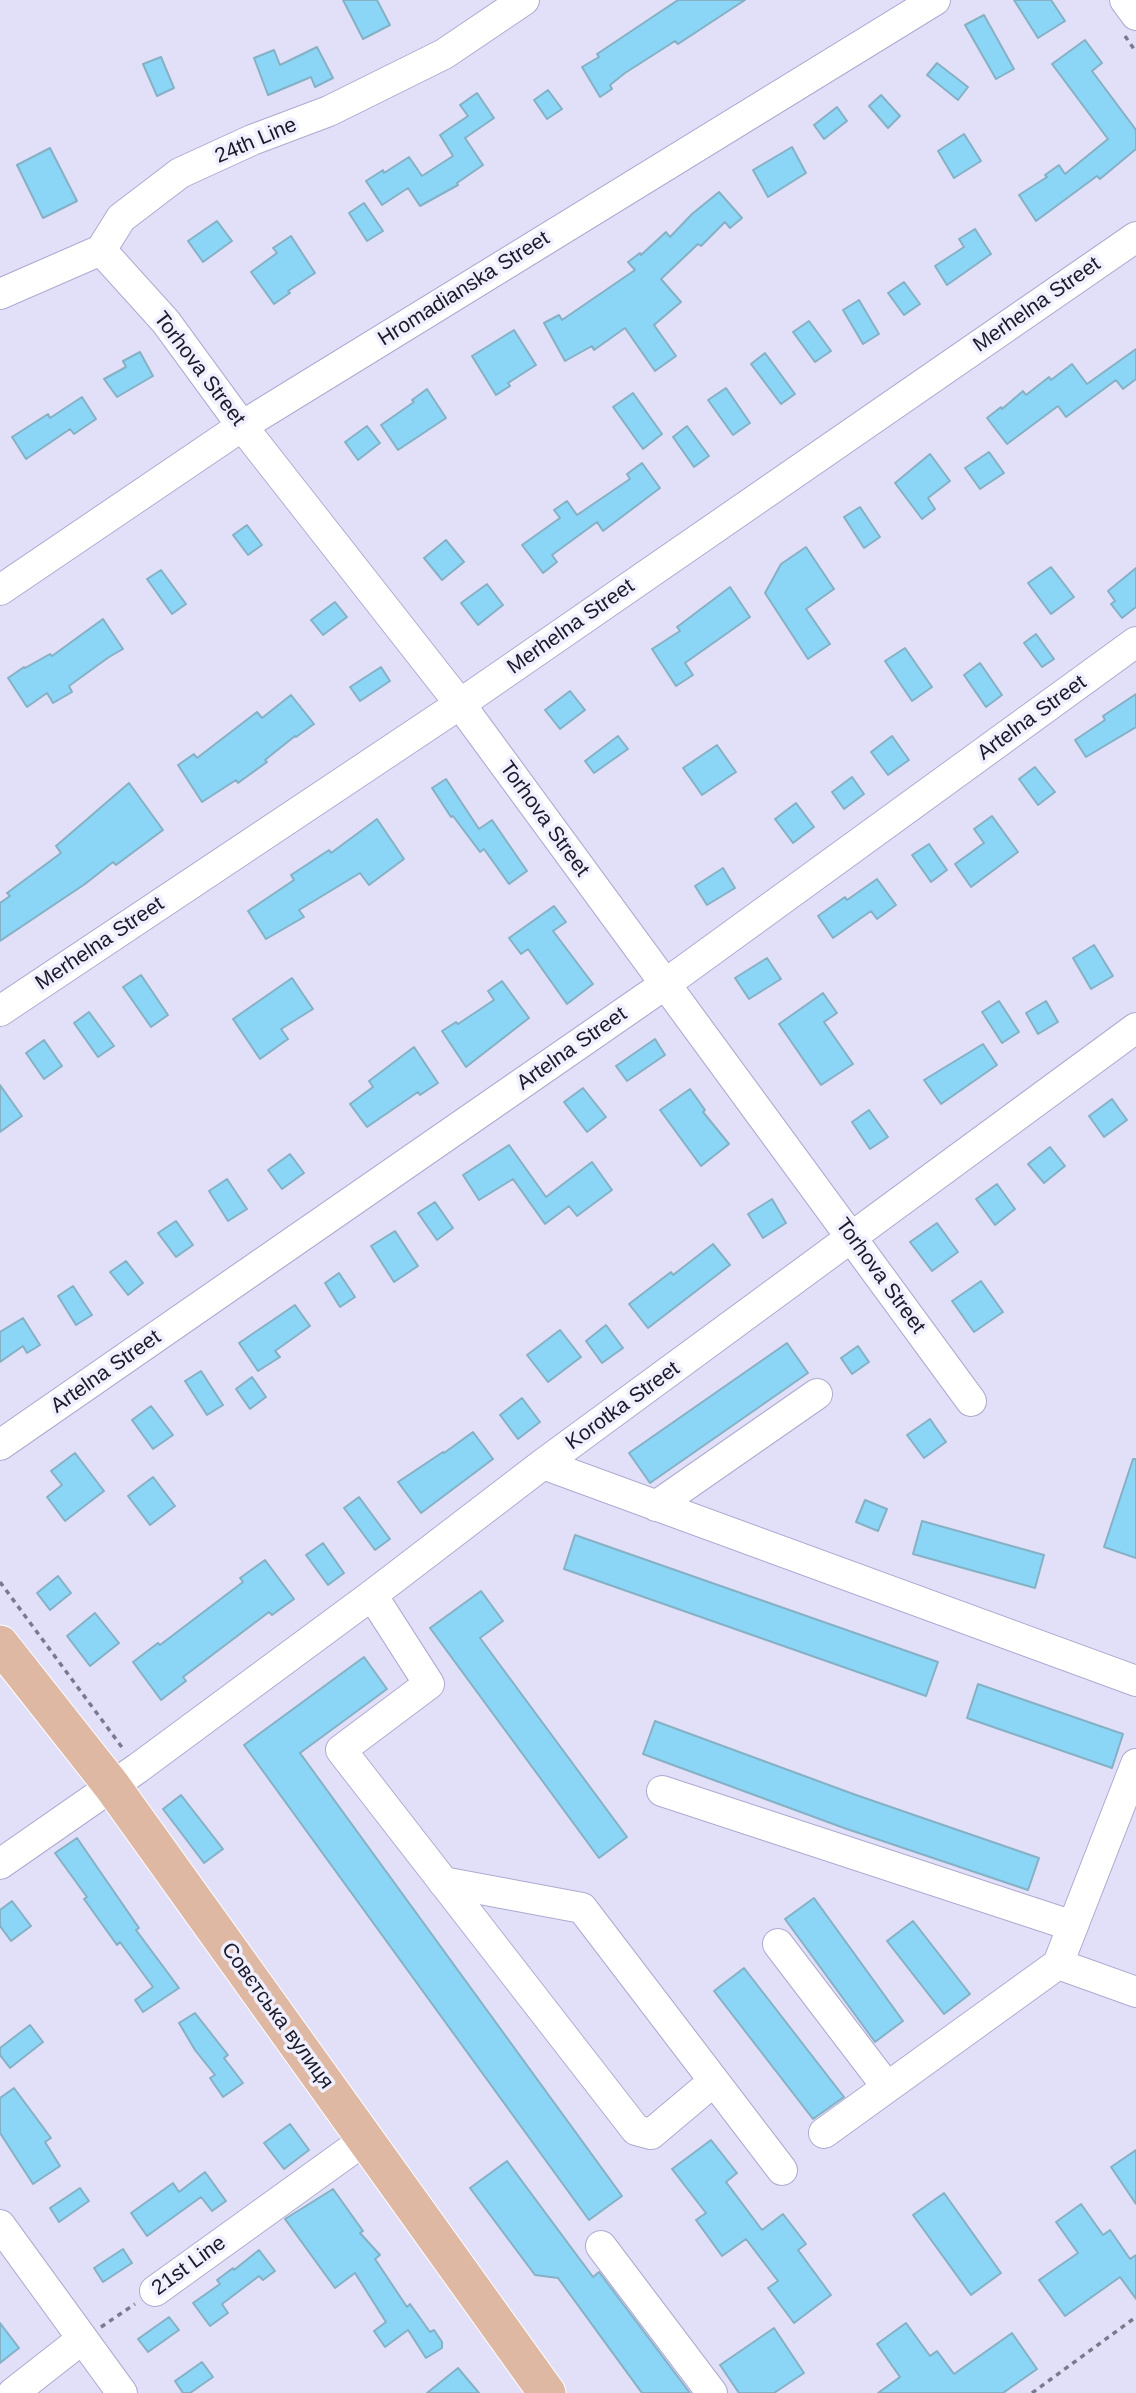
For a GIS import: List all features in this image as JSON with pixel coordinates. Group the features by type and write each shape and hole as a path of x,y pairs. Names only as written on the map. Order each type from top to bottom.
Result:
{"main road":[{"name":"Совєтська вулиця","path":"0,1644 125,1777 366,2139 547,2393"}],"street":[{"name":"24th Line","path":"101,250 121,218 180,173 252,140 329,111 432,60 524,0"},
{"name":"Hromadianska Street","path":"0,590 242,426 935,0"},
{"path":"1125,0 1136,15"},
{"name":"Merhelna Street","path":"0,1011 460,704 1136,237"},
{"path":"0,294 101,250"},
{"name":"Torhova Street","path":"101,250 166,322 242,426 460,704 971,1401"},
{"name":"Artelna Street","path":"0,1445 664,985 1136,642"},
{"name":"Korotka Street","path":"0,1864 125,1777 1136,1028"},
{"path":"656,1506 817,1394"},
{"path":"543,1465 1136,1681"},
{"path":"372,1595 429,1684 341,1750 636,2130 651,2134 714,2081"},
{"path":"824,2133 1058,1964 1136,1764"},
{"path":"662,1791 1073,1926"},
{"path":"443,1882 582,1908 782,2170"},
{"path":"778,1944 887,2087"},
{"path":"1058,1964 1136,1992"},
{"name":"21st Line","path":"155,2291 366,2139"},
{"path":"0,2225 121,2393"},
{"path":"601,2246 712,2393"},
{"path":"13,2393 82,2339"}],"path":[{"path":"0,1582 125,1777"},
{"name":"21st Line","path":"82,2339 155,2291"},
{"path":"1032,2393 1136,2317"}],"building":[{"path":"343,0 377,0 390,25 363,39"},
{"path":"678,0 745,0 678,44 675,41 625,73 610,85 612,89 600,97 582,67"},
{"path":"1014,0 1051,0 1065,21 1038,38"},
{"path":"984,15 1014,69 996,79 965,25"},
{"path":"1085,40 1102,63 1092,71 1136,130 1136,149 1100,179 1097,176 1036,221 1019,195 1047,177 1045,175 1059,165 1065,174 1108,139 1052,64"},
{"path":"317,47 333,78 315,87 311,77 268,95 254,58 274,50 280,65"},
{"path":"161,57 174,88 157,96 143,64"},
{"path":"937,63 968,87 958,100 927,75"},
{"path":"548,90 562,109 547,119 534,100"},
{"path":"477,93 494,118 465,138 483,165 457,183 458,185 420,206 408,188 382,205 366,181 409,157 422,176 453,156 440,135 468,116 460,105"},
{"path":"881,95 900,116 888,128 869,106"},
{"path":"837,107 847,121 824,139 814,125"},
{"path":"964,134 981,161 954,178 938,151"},
{"path":"792,147 806,173 768,197 753,170"},
{"path":"50,148 77,201 43,218 17,165"},
{"path":"719,192 742,218 730,228 725,222 661,279 681,302 654,325 676,356 655,371 625,328 594,350 592,346 565,361 544,323 559,315 562,320 635,270 628,262 640,253 641,255 666,232 670,237"},
{"path":"364,203 383,231 367,241 349,213"},
{"path":"217,221 232,241 203,262 188,241"},
{"path":"975,229 991,254 947,285 935,266 964,247 959,239"},
{"path":"291,236 315,273 274,304 251,272 277,253 273,248"},
{"path":"904,282 920,304 904,315 888,293"},
{"path":"859,300 879,334 863,344 843,310"},
{"path":"809,321 831,351 815,362 793,332"},
{"path":"514,330 536,365 508,383 510,386 496,395 472,356"},
{"path":"1136,349 1136,379 1123,389 1116,380 1066,417 1058,406 1007,444 987,418 1023,391 1026,395 1072,364 1087,384"},
{"path":"140,352 153,376 117,397 104,379 126,367 123,361"},
{"path":"765,353 795,394 781,404 751,364"},
{"path":"726,388 750,423 733,435 708,400"},
{"path":"427,389 446,418 398,450 381,425 414,402 412,400"},
{"path":"633,393 662,434 643,449 613,407"},
{"path":"82,397 96,419 74,434 70,429 26,459 12,437 48,414 50,418"},
{"path":"367,426 380,443 358,460 345,442"},
{"path":"687,426 709,456 694,467 673,437"},
{"path":"989,452 1004,473 980,489 965,468"},
{"path":"930,454 950,481 928,498 935,509 922,519 895,483"},
{"path":"642,463 660,488 603,531 597,522 552,555 557,562 543,573 522,545 560,518 554,510 567,501 577,515 630,479 627,474"},
{"path":"860,507 880,537 864,548 844,517"},
{"path":"247,525 262,545 248,555 233,535"},
{"path":"446,540 464,562 442,580 424,558"},
{"path":"806,547 834,589 806,609 830,644 808,659 765,593 781,564"},
{"path":"1051,567 1074,597 1051,614 1028,583"},
{"path":"1136,568 1136,607 1122,618 1111,604 1115,601 1108,591"},
{"path":"161,570 186,604 172,614 147,579"},
{"path":"487,584 503,605 478,625 461,603"},
{"path":"730,587 750,617 685,663 693,675 676,686 652,649 680,631 677,627"},
{"path":"335,602 347,617 323,635 311,620"},
{"path":"103,619 123,649 69,686 72,692 53,703 47,693 27,707 8,678 50,654 52,656"},
{"path":"1036,634 1054,659 1042,667 1024,643"},
{"path":"905,648 932,687 912,701 885,661"},
{"path":"980,663 1002,695 986,707 964,675"},
{"path":"381,667 390,681 360,701 350,687"},
{"path":"570,691 585,710 560,729 545,710"},
{"path":"1136,694 1136,727 1086,757 1075,740 1105,720 1103,716"},
{"path":"291,695 314,724 295,736 265,760 267,762 238,783 236,780 202,802 178,765 194,754 197,758 257,712 262,718"},
{"path":"618,736 628,749 594,773 585,761"},
{"path":"892,736 909,760 888,775 871,752"},
{"path":"717,745 736,772 702,795 683,768"},
{"path":"1035,767 1055,792 1038,805 1019,779"},
{"path":"852,777 864,794 844,809 832,792"},
{"path":"446,779 479,829 492,820 527,871 509,884 484,849 480,852 453,816 451,817 432,788"},
{"path":"129,783 163,830 116,865 113,862 0,941 0,903 10,896 7,893 61,853 56,846"},
{"path":"796,803 814,827 793,843 775,819"},
{"path":"992,816 1018,852 971,887 955,864 984,843 974,829"},
{"path":"377,819 404,859 369,885 360,873 299,910 304,917 266,939 248,911 294,880 291,875 329,850 331,853"},
{"path":"929,844 947,870 931,882 912,855"},
{"path":"723,868 735,888 707,905 695,886"},
{"path":"877,879 896,905 877,919 871,911 833,938 818,916"},
{"path":"554,906 566,922 553,931 593,984 567,1004 528,949 521,954 509,938"},
{"path":"1094,945 1113,976 1091,989 1073,958"},
{"path":"767,958 781,979 749,999 735,978"},
{"path":"141,975 168,1015 151,1027 123,987"},
{"path":"292,978 313,1009 281,1029 288,1039 260,1059 233,1019"},
{"path":"502,981 529,1018 466,1067 442,1031 456,1022 458,1024 494,1000 488,991"},
{"path":"823,993 837,1013 824,1022 853,1064 821,1085 779,1024"},
{"path":"999,1001 1019,1032 1002,1043 982,1012"},
{"path":"1046,1001 1058,1022 1038,1034 1026,1013"},
{"path":"89,1012 114,1046 98,1057 74,1023"},
{"path":"655,1039 665,1055 627,1081 616,1066"},
{"path":"44,1040 62,1066 44,1079 26,1053"},
{"path":"983,1044 997,1065 941,1104 924,1080"},
{"path":"414,1047 438,1083 420,1095 418,1092 367,1127 350,1104 373,1087 369,1081"},
{"path":"0,1085 22,1116 0,1132"},
{"path":"583,1088 606,1117 587,1132 564,1102"},
{"path":"690,1089 705,1110 703,1112 729,1144 701,1166 660,1110"},
{"path":"1112,1099 1127,1120 1104,1137 1089,1116"},
{"path":"869,1110 888,1137 870,1149 852,1122"},
{"path":"509,1145 546,1197 592,1162 612,1190 577,1216 569,1206 545,1224 513,1179 479,1200 463,1175"},
{"path":"1050,1147 1065,1166 1044,1183 1028,1164"},
{"path":"290,1154 304,1173 282,1189 268,1170"},
{"path":"227,1179 247,1209 228,1221 209,1191"},
{"path":"997,1184 1015,1209 995,1225 976,1199"},
{"path":"772,1199 786,1223 763,1238 748,1214"},
{"path":"435,1202 453,1228 437,1240 418,1213"},
{"path":"176,1221 193,1245 176,1257 158,1233"},
{"path":"937,1223 958,1252 932,1271 910,1242"},
{"path":"395,1231 418,1266 394,1282 371,1246"},
{"path":"713,1244 730,1265 648,1328 629,1304"},
{"path":"126,1261 143,1283 128,1295 110,1272"},
{"path":"339,1273 355,1297 340,1307 325,1283"},
{"path":"981,1281 1003,1312 974,1332 952,1301"},
{"path":"73,1286 92,1315 76,1325 58,1296"},
{"path":"295,1305 310,1326 275,1351 280,1357 258,1371 239,1343"},
{"path":"23,1318 40,1345 27,1353 23,1346 0,1362 0,1332"},
{"path":"606,1325 623,1348 602,1363 586,1341"},
{"path":"560,1330 581,1357 548,1382 527,1355"},
{"path":"787,1343 808,1373 650,1483 629,1453"},
{"path":"858,1346 869,1362 852,1374 841,1358"},
{"path":"201,1371 223,1405 207,1415 185,1381"},
{"path":"252,1377 266,1397 250,1409 236,1389"},
{"path":"522,1398 540,1422 518,1439 500,1415"},
{"path":"151,1406 173,1435 153,1449 132,1420"},
{"path":"930,1419 946,1442 924,1458 907,1435"},
{"path":"473,1432 493,1459 421,1513 398,1482"},
{"path":"75,1453 104,1491 65,1521 47,1497 62,1485 51,1471"},
{"path":"1133,1459 1136,1459 1136,1558 1104,1547"},
{"path":"153,1477 175,1506 150,1525 128,1496"},
{"path":"359,1497 390,1539 375,1550 344,1508"},
{"path":"865,1500 887,1509 878,1531 856,1522"},
{"path":"922,1521 1044,1555 1035,1588 913,1554"},
{"path":"575,1535 938,1662 926,1696 564,1569"},
{"path":"323,1543 344,1573 328,1585 306,1555"},
{"path":"265,1560 294,1599 272,1615 269,1612 183,1677 186,1681 161,1700 133,1662 158,1643 160,1645 243,1582 240,1578"},
{"path":"58,1576 71,1593 50,1610 37,1593"},
{"path":"481,1591 503,1621 480,1638 627,1837 599,1858 430,1628"},
{"path":"95,1613 119,1643 90,1666 67,1636"},
{"path":"364,1657 387,1689 300,1753 622,2196 589,2220 244,1745"},
{"path":"978,1684 1123,1734 1112,1768 967,1718"},
{"path":"655,1721 856,1795 1039,1858 1028,1890 844,1828 643,1754"},
{"path":"181,1795 223,1849 204,1863 163,1809"},
{"path":"77,1838 139,1928 136,1930 179,1988 143,2012 135,2000 153,1987 120,1942 117,1945 55,1853"},
{"path":"814,1898 903,2021 875,2042 785,1919"},
{"path":"12,1901 31,1926 11,1941 0,1926 0,1910"},
{"path":"913,1921 970,1994 944,2014 887,1941"},
{"path":"744,1968 844,2097 813,2119 714,1991"},
{"path":"195,2013 228,2055 224,2058 243,2083 223,2097 210,2078 215,2075 195,2050 179,2023"},
{"path":"30,2025 43,2042 10,2068 0,2055 0,2048"},
{"path":"14,2088 51,2138 45,2142 60,2166 33,2184 0,2133 0,2098"},
{"path":"290,2124 309,2150 284,2169 264,2143"},
{"path":"711,2140 737,2173 726,2182 762,2230 783,2214 806,2244 798,2250 831,2295 794,2323 768,2288 778,2281 746,2239 722,2256 696,2220 706,2213 672,2169"},
{"path":"1136,2150 1136,2204 1111,2167"},
{"path":"507,2161 593,2277 599,2272 690,2393 642,2393 558,2278 535,2275 470,2188"},
{"path":"205,2172 226,2201 212,2211 201,2197 147,2236 131,2213 173,2183 179,2192"},
{"path":"80,2188 89,2201 59,2222 50,2208"},
{"path":"333,2189 363,2231 360,2233 380,2255 375,2259 407,2307 410,2304 430,2332 434,2330 442,2342 442,2348 426,2358 408,2330 385,2347 374,2331 386,2322 355,2273 335,2288 285,2219"},
{"path":"944,2193 1001,2273 971,2295 913,2215"},
{"path":"1081,2204 1103,2235 1110,2230 1130,2259 1136,2255 1136,2299 1120,2277 1065,2316 1039,2280 1078,2253 1056,2222"},
{"path":"123,2249 132,2263 103,2282 94,2268"},
{"path":"259,2250 275,2271 263,2280 259,2276 222,2304 228,2313 210,2326 193,2303 220,2284 217,2280"},
{"path":"169,2317 179,2330 148,2352 138,2339"},
{"path":"0,2323 19,2348 0,2363"},
{"path":"906,2323 930,2356 937,2351 954,2374 1012,2333 1037,2369 1003,2393 878,2393 900,2377 877,2344"},
{"path":"774,2328 804,2373 774,2393 739,2393 720,2365"},
{"path":"202,2362 213,2377 190,2393 183,2393 175,2381"},
{"path":"458,2368 479,2393 427,2393"}]}
